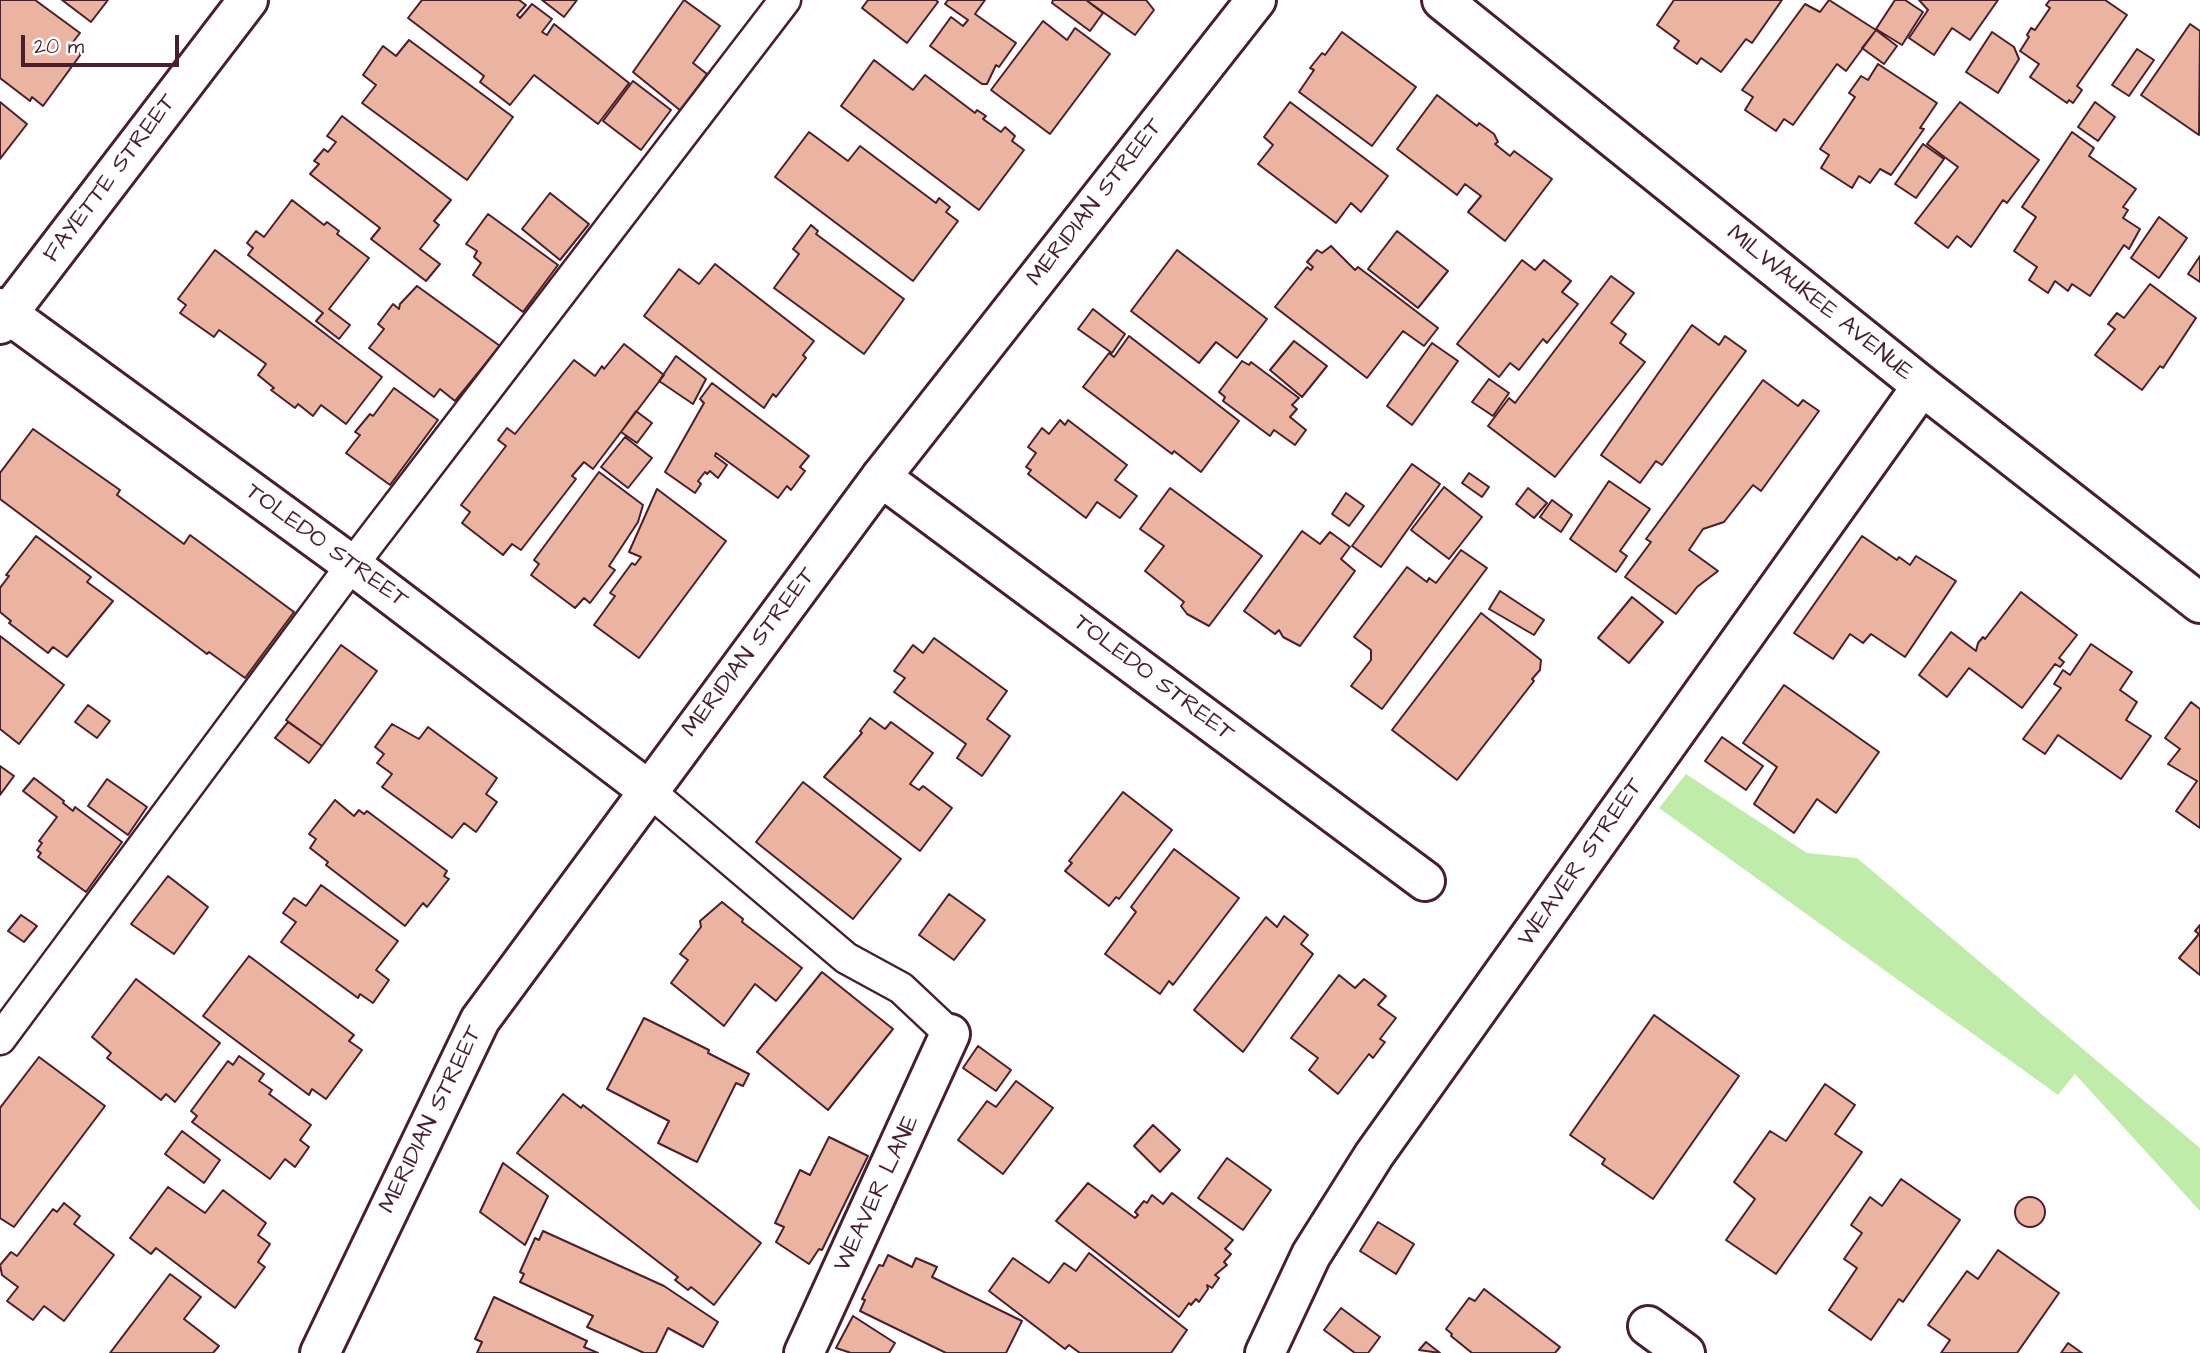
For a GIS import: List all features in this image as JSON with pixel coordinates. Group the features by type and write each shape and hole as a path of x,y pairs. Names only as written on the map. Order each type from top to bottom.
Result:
{"street":[{"name":"FAYETTE STREET","path":"3,315 248,0"},
{"name":"MERIDIAN STREET","path":"320,1353 480,1020 881,477 1255,0"},
{"name":"MILWAUKEE AVENUE","path":"1442,0 1922,386 2200,603"},
{"name":"TOLEDO STREET","path":"3,315 352,565 648,790"},
{"name":"WEAVER STREET","path":"1265,1353 1311,1255 1374,1155 1922,386"},
{"name":"TOLEDO STREET","path":"881,477 1425,881"},
{"name":"WEAVER LANE","path":"804,1353 950,1034"},
{"path":"1648,1326 1685,1353"}],"lane":[{"path":"0,1039 352,565 785,0"},
{"path":"648,790 846,958 901,988 950,1034"}],"green space":[{"path":"1686,774 1807,853 1857,858 2200,1148 2200,1211 2075,1074 2058,1095 1659,808"}],"building":[{"path":"0,0 35,0 80,33 70,46 81,54 43,106 32,97 30,101 0,78"},
{"path":"62,0 108,0 91,22"},
{"path":"422,0 519,0 526,5 517,15 520,18 532,4 552,19 542,32 547,35 554,24 629,83 598,124 534,75 510,105 480,82 484,76 408,18"},
{"path":"542,0 577,0 564,17"},
{"path":"684,0 720,26 693,63 707,74 681,111 633,72"},
{"path":"868,0 938,2 907,43 862,8"},
{"path":"948,0 985,0 975,14 1016,43 999,67 996,65 987,84 982,84 930,46 951,17 963,26 968,20 945,4"},
{"path":"1053,0 1086,0 1103,13 1090,31 1052,3"},
{"path":"1086,0 1146,0 1154,10 1135,35"},
{"path":"1674,0 1782,0 1752,43 1746,39 1721,72 1701,58 1697,64 1674,48 1679,41 1657,25"},
{"path":"1829,0 1876,30 1846,71 1837,64 1793,125 1784,119 1776,131 1745,110 1753,97 1742,90 1805,4 1820,12"},
{"path":"1895,0 1905,0 1923,12 1902,45 1876,29"},
{"path":"1919,0 1998,0 1970,40 1952,28 1934,55 1909,38 1928,10"},
{"path":"2050,0 2105,0 2127,15 2077,86 2082,90 2073,103 2069,100 2067,103 2030,77 2039,64 2020,51 2031,28 2035,30 2050,8 2046,5"},
{"path":"1043,21 1067,40 1075,28 1110,54 1050,134 991,90"},
{"path":"2190,24 2200,31 2199,135 2141,95"},
{"path":"1876,30 1897,46 1884,64 1862,48"},
{"path":"1342,32 1416,87 1372,146 1299,92 1314,70 1310,68 1322,53 1325,55"},
{"path":"1992,32 2014,47 2019,59 1998,93 1966,72"},
{"path":"409,40 513,117 467,180 362,103 376,85 363,75 383,46 396,56"},
{"path":"2137,49 2154,60 2129,96 2112,85"},
{"path":"874,60 913,90 925,75 975,113 977,110 986,116 983,119 1001,132 1005,127 1015,136 1012,141 1024,150 979,210 841,106"},
{"path":"1878,64 1937,103 1920,128 1924,129 1891,175 1880,169 1870,183 1859,176 1852,188 1821,168 1829,155 1820,149 1855,97 1849,93 1861,76 1868,80"},
{"path":"633,81 671,110 641,150 603,121"},
{"path":"1437,95 1477,126 1479,123 1494,134 1498,142 1495,144 1510,156 1514,151 1552,179 1505,241 1468,212 1481,196 1465,184 1457,195 1397,149"},
{"path":"0,102 27,124 0,159"},
{"path":"1290,102 1388,176 1361,212 1351,203 1336,223 1258,164 1273,145 1264,137"},
{"path":"1960,102 2039,160 2007,203 2003,200 1971,247 1957,236 1948,248 1915,223 1958,167 1927,144"},
{"path":"2095,102 2115,117 2098,141 2078,127"},
{"path":"342,116 451,200 434,221 439,225 420,249 440,264 426,281 371,239 380,228 310,174 319,164 314,161 324,149 328,152 336,142 327,136"},
{"path":"809,132 848,161 860,146 936,203 939,198 950,207 946,212 958,221 913,281 775,177"},
{"path":"2072,132 2094,148 2089,156 2136,189 2123,207 2128,210 2123,218 2140,229 2129,249 2124,245 2090,296 2072,284 2068,291 2055,281 2048,293 2029,280 2037,267 2014,251 2036,217 2022,207"},
{"path":"1923,144 1944,159 1916,198 1895,184"},
{"path":"550,193 589,224 560,260 522,229"},
{"path":"292,200 324,225 327,222 339,231 337,234 369,258 329,309 350,325 339,339 316,321 323,313 248,255 253,248 247,243 256,231 264,237"},
{"path":"488,214 558,265 523,312 473,275 481,263 474,257 477,251 466,244"},
{"path":"2159,217 2187,238 2159,278 2131,258"},
{"path":"811,225 818,231 816,234 904,299 864,354 774,288 799,254 793,249"},
{"path":"1397,231 1448,271 1418,308 1368,269"},
{"path":"1331,246 1355,270 1358,267 1438,328 1424,346 1403,331 1367,378 1275,307 1307,267 1311,270 1313,267 1307,262 1317,250 1322,253"},
{"path":"215,250 382,377 346,424 321,405 313,416 298,404 295,408 271,390 274,388 258,375 266,364 219,330 214,337 180,313 186,305 178,299"},
{"path":"1177,250 1267,319 1237,358 1216,342 1199,363 1131,311"},
{"path":"2200,256 2200,282 2188,274"},
{"path":"1522,260 1535,270 1544,260 1571,281 1562,292 1578,304 1547,343 1543,339 1519,370 1510,363 1499,377 1457,344"},
{"path":"715,264 814,341 803,355 806,358 776,397 773,394 764,408 644,316 679,269 699,284"},
{"path":"1611,276 1634,293 1611,323 1626,334 1620,343 1645,362 1555,477 1488,426 1509,398 1515,403"},
{"path":"2150,284 2196,318 2163,368 2160,366 2142,390 2095,355 2115,329 2108,324 2117,313 2124,318"},
{"path":"417,286 500,346 455,401 440,389 434,397 369,348 384,329 378,324 393,304 399,309 400,304"},
{"path":"1093,309 1125,334 1112,353 1078,329"},
{"path":"1692,325 1719,345 1725,336 1746,351 1662,465 1656,461 1640,483 1601,455"},
{"path":"1129,336 1239,421 1201,472 1174,451 1172,454 1083,387 1109,353 1114,357"},
{"path":"1294,341 1327,366 1302,397 1270,370"},
{"path":"1432,343 1458,361 1412,425 1387,406"},
{"path":"624,344 664,375 593,469 584,462 572,476 576,479 521,550 512,544 503,555 462,523 470,512 461,505 506,446 498,440 507,428 515,434 574,360 595,376"},
{"path":"676,356 706,379 693,404 659,381"},
{"path":"1242,361 1249,365 1251,362 1299,398 1292,405 1297,409 1290,417 1306,430 1295,445 1274,430 1270,436 1223,401 1225,397 1219,392"},
{"path":"1489,379 1509,393 1493,416 1472,402"},
{"path":"1763,380 1798,406 1803,400 1819,411 1761,491 1753,485 1724,522 1703,529 1689,550 1718,571 1697,587 1676,614 1625,577 1651,542 1646,539"},
{"path":"712,383 809,456 800,467 805,471 791,490 787,486 778,498 716,453 715,456 727,465 718,478 710,471 707,474 705,472 698,481 701,484 695,493 665,472 704,403 700,399"},
{"path":"394,388 438,420 390,485 346,453 360,435 355,432 370,414 373,416"},
{"path":"636,411 652,423 637,443 621,432"},
{"path":"1060,420 1065,425 1068,420 1127,465 1115,480 1137,496 1120,518 1097,502 1086,518 1028,474 1031,470 1026,467 1036,453 1028,447 1042,428 1049,434"},
{"path":"33,429 120,490 117,495 184,544 190,535 294,612 245,678 209,652 207,654 0,499 0,473"},
{"path":"625,437 652,458 628,488 601,467"},
{"path":"1412,464 1440,484 1381,567 1352,546"},
{"path":"599,472 643,505 638,522 609,566 615,570 590,603 584,598 575,608 531,575 539,564 534,560"},
{"path":"1469,473 1489,487 1482,497 1462,483"},
{"path":"1609,481 1650,509 1620,551 1627,556 1616,572 1570,539"},
{"path":"1444,487 1482,517 1449,559 1411,530"},
{"path":"1170,488 1262,556 1209,626 1187,614 1181,606 1184,602 1145,571 1164,546 1140,529"},
{"path":"1528,488 1547,503 1534,518 1516,504"},
{"path":"657,489 726,541 639,658 594,625 615,596 610,593 632,563 635,565 641,557 629,552"},
{"path":"1346,493 1364,506 1349,526 1332,514"},
{"path":"1552,500 1572,515 1561,532 1540,517"},
{"path":"1302,531 1320,544 1330,532 1350,547 1341,559 1355,571 1300,646 1283,637 1279,630 1275,634 1244,611"},
{"path":"36,536 91,577 87,582 113,601 67,657 53,647 48,653 9,623 11,621 0,612 0,588 9,576 6,575"},
{"path":"1862,536 1897,560 1899,557 1910,565 1916,556 1956,581 1905,657 1871,634 1863,643 1850,634 1833,659 1794,633"},
{"path":"1461,550 1487,568 1382,709 1351,686 1371,660 1371,650 1354,637 1407,567 1427,582 1429,578 1436,583"},
{"path":"1500,591 1544,620 1534,635 1489,609"},
{"path":"2021,592 2077,635 2059,658 2064,662 2060,667 2055,664 2022,708 1969,668 1947,697 1919,675 1951,632 1976,651 1978,643 1983,637 1985,639"},
{"path":"1632,597 1663,622 1629,663 1598,638"},
{"path":"1481,613 1541,660 1540,670 1457,780 1392,730"},
{"path":"0,636 64,685 19,744 0,729"},
{"path":"934,638 1007,691 987,719 1010,736 982,776 957,758 966,744 894,692 905,678 894,671 913,645 923,653"},
{"path":"2091,644 2132,672 2120,690 2137,702 2126,720 2151,736 2121,779 2058,735 2045,754 2023,739 2061,688 2054,684 2063,670 2070,675"},
{"path":"341,645 377,671 322,746 286,720"},
{"path":"1784,685 1879,752 1836,813 1817,799 1794,833 1754,804 1777,767 1743,743"},
{"path":"2191,702 2200,709 2200,828 2176,811 2197,781 2168,764 2180,749 2165,738"},
{"path":"88,705 110,721 97,738 75,722"},
{"path":"870,718 885,729 891,722 933,753 910,784 919,790 923,786 952,808 920,851 824,777 862,733 860,731"},
{"path":"288,722 322,746 309,763 275,738"},
{"path":"392,724 419,739 428,727 497,778 486,794 497,802 476,832 464,823 452,838 382,787 392,774 377,763 384,754 375,747"},
{"path":"1722,737 1763,766 1746,790 1705,761"},
{"path":"0,766 14,776 0,795"},
{"path":"34,778 73,811 75,807 122,842 86,892 38,857 41,853 37,850 42,843 39,841 57,817 23,791"},
{"path":"107,779 147,807 128,835 88,806"},
{"path":"803,782 901,859 853,919 756,842"},
{"path":"1123,792 1172,830 1119,899 1116,897 1109,906 1065,871 1072,863 1069,861"},
{"path":"335,800 354,816 359,810 364,814 367,811 447,871 444,876 449,879 427,907 423,903 405,926 326,865 328,862 310,848 316,839 309,834"},
{"path":"1174,849 1239,898 1173,985 1169,981 1160,994 1105,954 1136,912 1131,907"},
{"path":"168,876 208,907 174,954 131,924"},
{"path":"321,885 398,941 376,970 389,980 373,1003 360,994 358,998 281,942 296,922 283,913 294,898 306,906"},
{"path":"949,894 985,920 954,960 919,935"},
{"path":"722,902 743,919 742,922 802,968 776,1001 755,984 724,1026 671,983 688,960 680,954 701,927 700,921"},
{"path":"21,915 37,926 24,942 8,931"},
{"path":"1284,916 1308,935 1301,944 1313,954 1243,1052 1194,1010 1266,917 1277,927"},
{"path":"2200,925 2200,975 2179,958 2199,934 2195,931"},
{"path":"249,956 354,1035 349,1041 362,1050 326,1099 312,1089 309,1095 203,1016"},
{"path":"822,972 893,1029 828,1110 757,1052"},
{"path":"1339,975 1355,988 1364,979 1386,996 1378,1005 1396,1018 1380,1039 1385,1042 1373,1058 1369,1054 1338,1094 1309,1070 1318,1058 1291,1038"},
{"path":"136,979 220,1043 175,1102 166,1094 161,1100 107,1058 111,1053 92,1037"},
{"path":"1654,1015 1739,1076 1653,1199 1602,1164 1605,1159 1570,1135"},
{"path":"644,1018 709,1050 708,1053 749,1074 743,1086 736,1083 697,1162 658,1143 669,1121 607,1089"},
{"path":"978,1046 1011,1070 996,1091 963,1068"},
{"path":"239,1056 264,1074 259,1081 272,1090 269,1094 311,1125 300,1140 309,1147 295,1167 285,1159 270,1179 192,1122 197,1116 191,1111 228,1061 233,1065"},
{"path":"39,1057 105,1106 14,1227 0,1218 0,1108"},
{"path":"1016,1081 1053,1108 1003,1174 958,1140 987,1101 996,1107"},
{"path":"1825,1084 1855,1105 1835,1134 1862,1152 1776,1274 1726,1240 1755,1199 1734,1182 1770,1131 1786,1141"},
{"path":"563,1094 581,1108 583,1105 761,1243 714,1305 691,1287 688,1290 675,1280 678,1277 517,1153"},
{"path":"1153,1125 1180,1150 1160,1172 1134,1146"},
{"path":"182,1131 220,1160 204,1183 165,1154"},
{"path":"829,1137 868,1156 822,1250 819,1249 809,1264 776,1242 784,1227 775,1223 800,1170 810,1175"},
{"path":"1227,1158 1271,1190 1243,1230 1198,1198"},
{"path":"503,1163 548,1196 525,1245 480,1212"},
{"path":"1901,1179 1960,1220 1903,1302 1899,1299 1871,1340 1829,1310 1857,1268 1844,1259 1862,1233 1851,1225 1870,1197 1882,1206"},
{"path":"1088,1183 1135,1218 1138,1215 1135,1212 1144,1201 1147,1203 1152,1195 1163,1204 1172,1193 1233,1240 1225,1249 1231,1254 1224,1262 1227,1265 1215,1275 1219,1278 1212,1288 1207,1285 1208,1289 1199,1302 1196,1299 1191,1305 1189,1303 1179,1317 1056,1221"},
{"path":"168,1187 205,1213 223,1190 266,1223 258,1235 270,1244 258,1262 265,1267 235,1308 156,1248 151,1254 130,1238"},
{"path":"2030,1197 2036,1198 2044,1206 2044,1218 2036,1226 2030,1227 2024,1226 2016,1218 2015,1212 2016,1206 2024,1198"},
{"path":"64,1203 80,1216 74,1224 114,1255 64,1321 44,1306 33,1320 7,1301 18,1287 2,1275 0,1265 11,1252 17,1256 53,1209 57,1212"},
{"path":"1378,1222 1414,1244 1396,1274 1360,1251"},
{"path":"543,1231 664,1286 718,1322 703,1347 668,1328 656,1353 644,1353 587,1327 593,1316 520,1282 524,1274 520,1272 535,1238 539,1240"},
{"path":"1998,1250 2059,1293 2017,1353 1941,1353 1950,1340 1928,1325 1967,1271 1978,1279"},
{"path":"1089,1253 1187,1330 1171,1353 1080,1353 1069,1345 1065,1349 989,1291 1013,1258 1049,1283 1064,1263 1076,1271"},
{"path":"888,1255 912,1267 916,1258 937,1267 932,1277 1022,1321 1006,1353 946,1353 860,1311 865,1300 862,1299 879,1265 883,1266"},
{"path":"170,1274 201,1297 184,1319 219,1346 213,1353 110,1353"},
{"path":"1484,1289 1560,1347 1555,1353 1472,1353 1446,1329 1469,1298 1475,1301"},
{"path":"494,1297 587,1341 584,1347 598,1353 477,1353 482,1342 475,1339"},
{"path":"1341,1308 1380,1337 1368,1353 1355,1353 1324,1330"},
{"path":"853,1316 895,1343 889,1353 851,1353 836,1348"},
{"path":"1426,1342 1440,1353 1419,1350"},
{"path":"2068,1343 2082,1353 2061,1353"}]}
